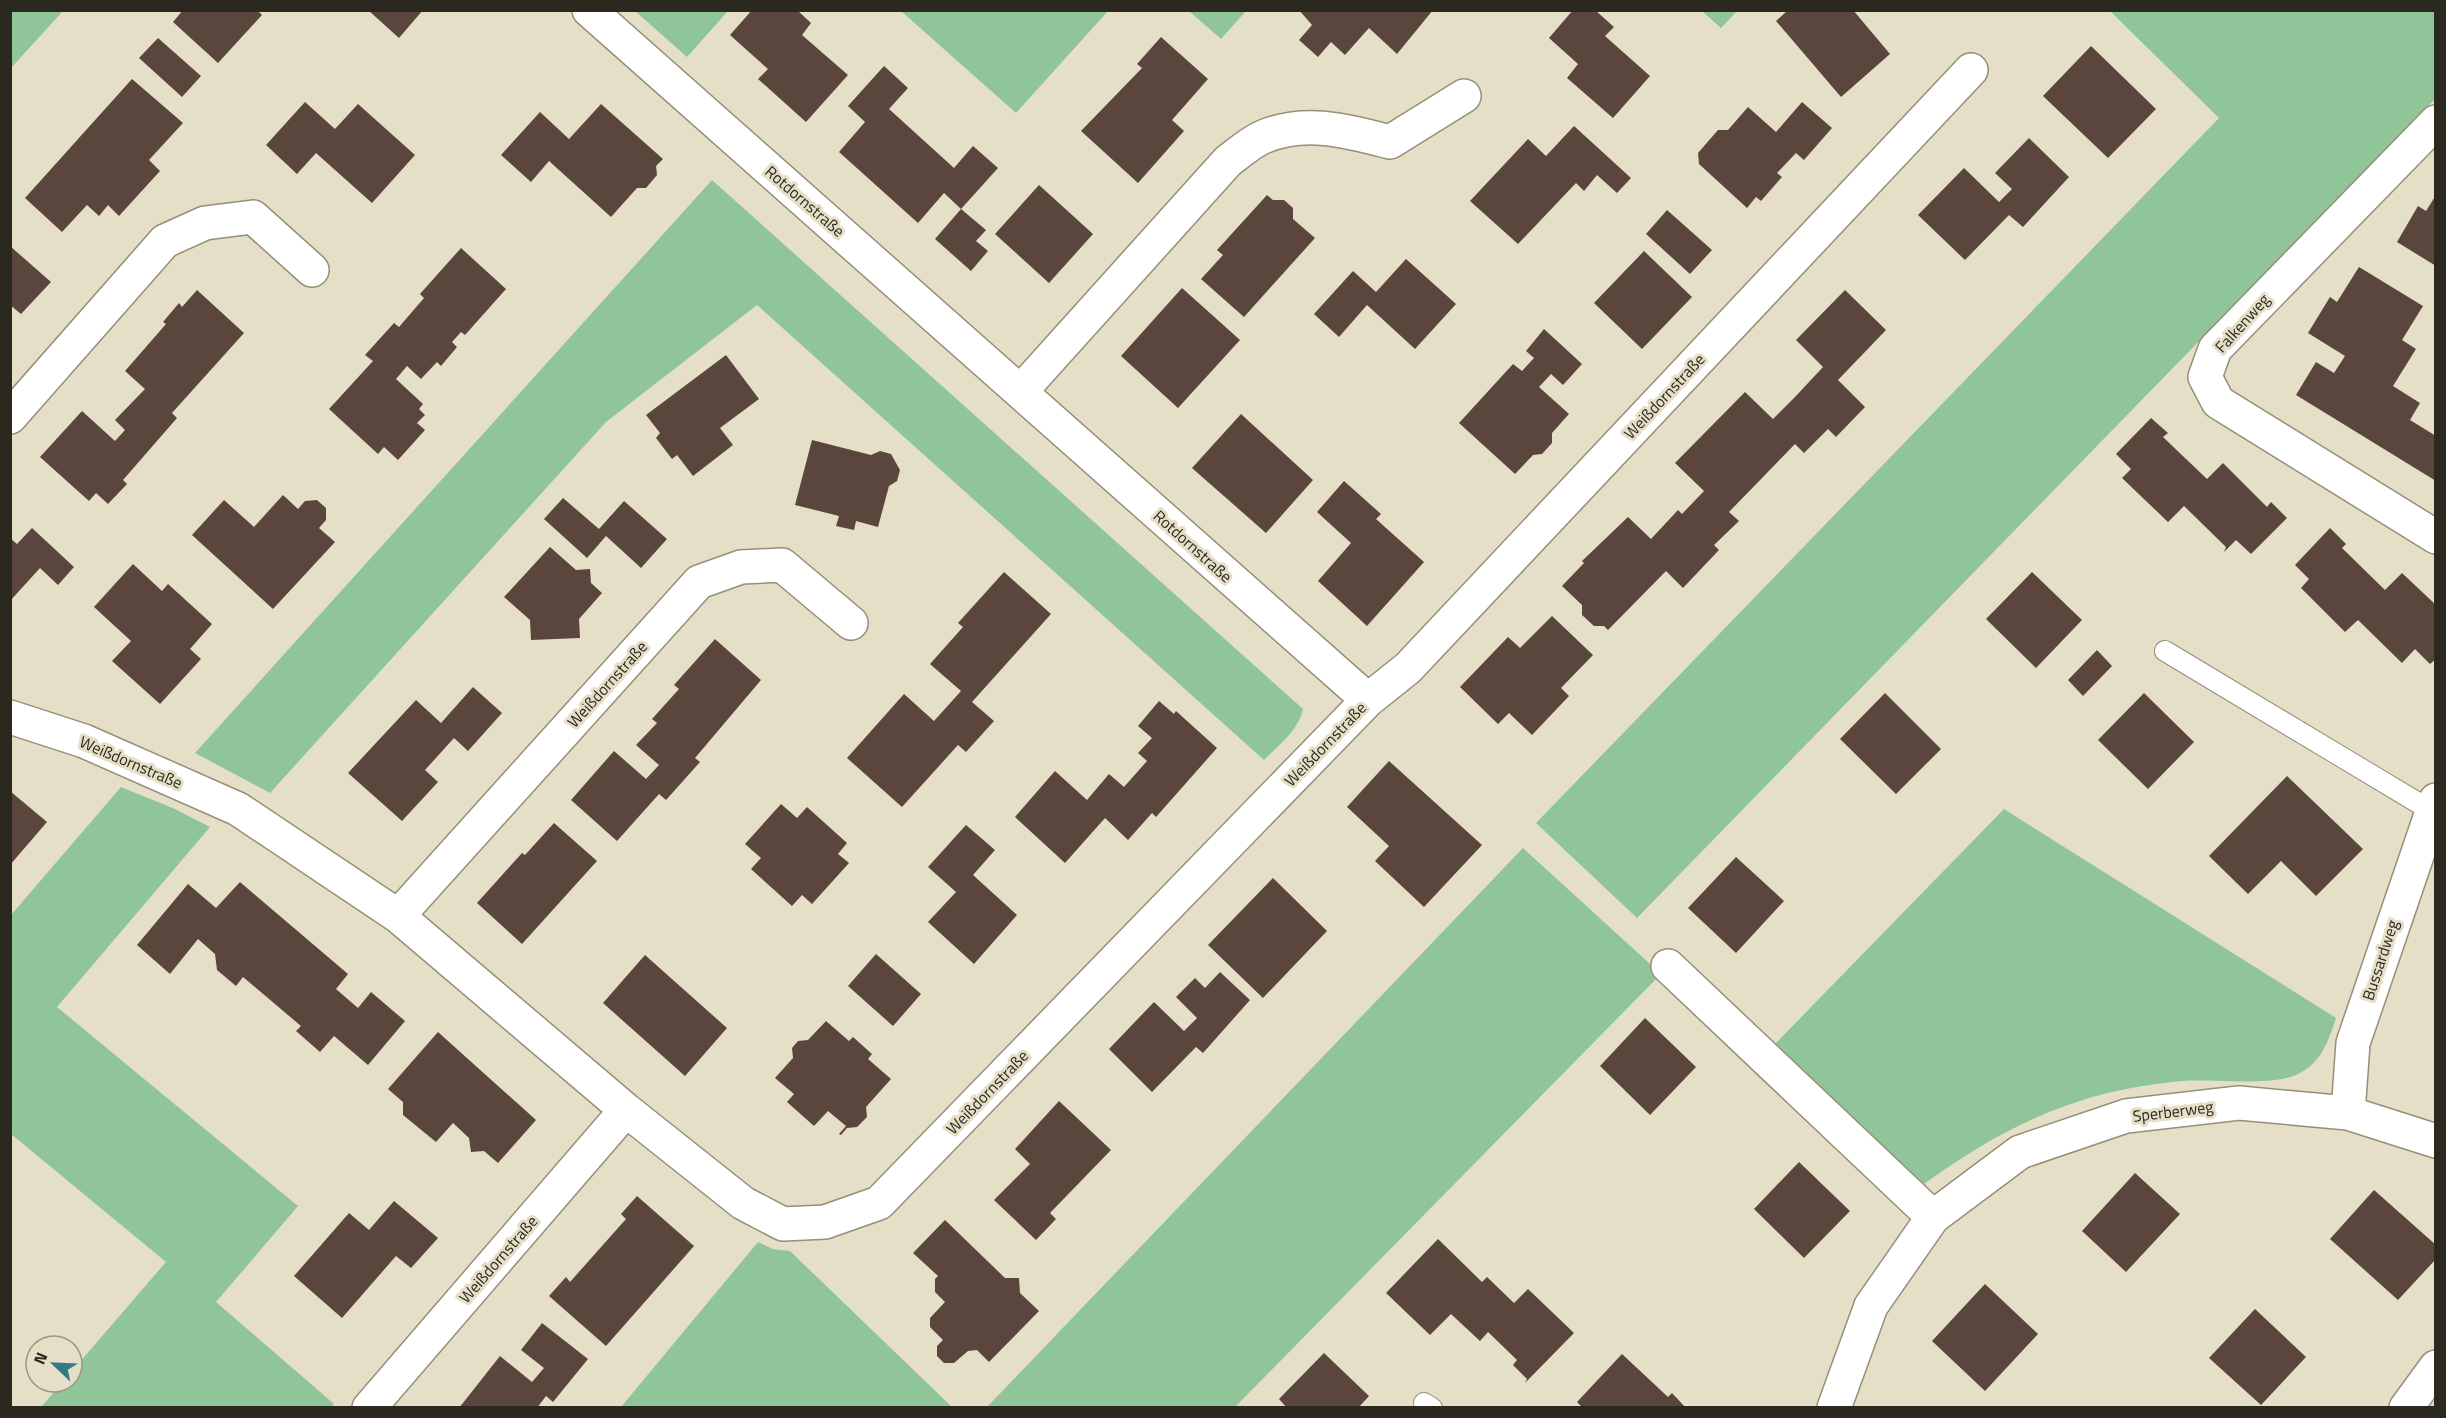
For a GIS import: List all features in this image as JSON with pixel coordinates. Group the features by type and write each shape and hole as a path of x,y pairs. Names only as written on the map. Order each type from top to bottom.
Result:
{"street":[{"name":"Rotdornstraße","path":"589,10 1368,700"},
{"name":"Weißdornstraße","path":"10,717 84,741 238,809 398,916 626,1110 743,1203 783,1224 825,1222 879,1203 1368,700 1408,668 1971,70"},
{"path":"1021,391 1228,161 1262,137 1304,128 1337,128 1390,142 1464,96"},
{"name":"Falkenweg","path":"2436,122 2215,349 2205,377 2218,402 2436,537"},
{"path":"10,417 165,241 206,223 253,217 312,270"},
{"name":"Weißdornstraße","path":"398,916 699,582 741,567 782,565 851,622"},
{"name":"Bussardweg","path":"2348,1113 2353,1043 2433,805"},
{"path":"1668,966 1933,1217"},
{"name":"Sperberweg","path":"1834,1407 1871,1306 1933,1217 2020,1152 2126,1116 2239,1103 2348,1113 2436,1141"},
{"name":"Weißdornstraße","path":"369,1407 626,1110"},
{"path":"2406,1407 2436,1366"}],"lane":[{"name":"Bussardweg","path":"2165,651 2433,805"}],"green space":[{"path":"10,11 63,11 11,68"},
{"path":"635,11 728,11 687,57"},
{"path":"901,11 1108,11 1016,113"},
{"path":"1189,11 1246,11 1221,39"},
{"path":"1702,11 1737,11 1721,28"},
{"path":"2110,11 2435,11 2435,99 1637,918 1536,823 2219,118"},
{"path":"712,180 1303,709 1297,724 1282,743 1264,760 757,305 606,422 270,793 195,753"},
{"path":"121,787 175,809 210,827 57,1007 298,1206 216,1302 334,1404 331,1407 41,1407 52,1394 84,1394 84,1357 166,1262 11,1134 11,915"},
{"path":"2004,809 2336,1018 2318,1058 2305,1070 2285,1078 2257,1081 2183,1081 2110,1092 2077,1102 2015,1127 1924,1184 1774,1045"},
{"path":"1523,848 1661,974 1235,1407 986,1408"},
{"path":"758,1242 773,1249 790,1251 952,1407 621,1407"}],"building":[{"path":"183,10 257,10 262,15 218,63 173,22"},
{"path":"368,10 423,10 399,38"},
{"path":"752,10 797,10 811,23 802,35 848,75 806,122 758,79 768,69 730,35"},
{"path":"1299,10 1433,10 1397,54 1369,28 1345,55 1331,42 1318,57 1299,40 1312,25"},
{"path":"1573,10 1595,10 1614,27 1605,36 1650,76 1613,118 1567,78 1578,64 1549,38"},
{"path":"1788,10 1853,10 1890,54 1841,97 1776,21"},
{"path":"1161,37 1208,79 1172,120 1184,131 1138,183 1081,131 1142,68 1137,64"},
{"path":"158,38 201,76 182,97 139,58"},
{"path":"2091,46 2156,109 2108,158 2043,96"},
{"path":"884,66 908,88 889,109 954,168 973,146 998,168 961,209 944,193 918,223 839,152 865,122 848,106"},
{"path":"132,79 183,123 149,160 160,171 119,216 108,205 99,216 87,205 62,232 25,198"},
{"path":"305,102 335,129 358,104 415,155 372,203 316,153 297,174 266,145"},
{"path":"1802,102 1832,128 1804,160 1796,153 1777,173 1782,177 1761,201 1756,197 1747,208 1699,164 1698,153 1718,130 1728,130 1748,107 1776,132"},
{"path":"601,104 663,159 656,166 657,175 646,188 637,188 611,217 549,161 531,182 501,155 540,112 569,139"},
{"path":"1574,126 1631,178 1617,193 1597,175 1584,191 1576,183 1518,244 1470,201 1528,139 1546,156"},
{"path":"2029,138 2069,177 2023,227 2009,215 1965,260 1918,215 1964,168 1999,202 2012,189 1995,173"},
{"path":"1039,185 1093,234 1049,283 995,234"},
{"path":"1267,195 1273,200 1284,200 1293,208 1293,219 1315,238 1244,317 1201,279 1223,255 1217,250"},
{"path":"2436,195 2436,266 2397,242 2418,206 2426,211"},
{"path":"961,209 986,230 976,241 988,251 971,271 935,239"},
{"path":"1667,210 1712,250 1690,274 1646,234"},
{"path":"10,246 51,282 21,314 10,305"},
{"path":"461,248 506,289 465,335 461,332 452,342 457,347 441,366 437,362 421,379 407,366 396,379 423,404 419,409 425,415 417,423 425,430 398,460 384,447 378,454 329,409 373,361 365,355 394,323 399,327 424,298 420,294"},
{"path":"1644,251 1692,297 1642,349 1594,303"},
{"path":"1406,259 1456,304 1415,349 1367,305 1339,337 1314,314 1353,271 1376,292"},
{"path":"2359,267 2423,306 2402,340 2416,349 2393,386 2420,403 2410,420 2436,436 2436,481 2296,395 2316,362 2334,373 2345,356 2308,333 2330,297 2337,302"},
{"path":"1182,288 1240,340 1178,408 1121,356"},
{"path":"197,290 244,333 172,413 177,418 123,480 127,484 108,504 96,493 89,501 40,457 82,411 115,441 125,430 115,420 145,389 125,371 166,324 163,322 179,303 182,307"},
{"path":"1845,290 1886,330 1838,380 1865,407 1836,437 1828,429 1804,453 1795,444 1729,512 1739,521 1714,545 1719,550 1683,588 1666,571 1608,630 1604,626 1594,626 1582,615 1582,605 1562,586 1584,563 1582,561 1628,517 1651,539 1678,510 1682,514 1704,491 1675,463 1745,392 1773,419 1795,397 1823,367 1796,340"},
{"path":"1544,329 1582,364 1563,385 1551,374 1539,387 1569,414 1552,433 1552,443 1542,454 1533,455 1515,474 1459,423 1513,364 1522,371 1534,358 1526,351"},
{"path":"726,355 759,399 720,428 733,445 693,476 677,455 672,459 656,438 660,433 646,415"},
{"path":"1241,414 1313,480 1266,533 1192,468"},
{"path":"2151,418 2168,433 2163,437 2207,479 2223,463 2267,507 2271,502 2287,518 2251,554 2236,540 2224,552 2226,547 2184,506 2168,522 2122,478 2131,469 2116,454"},
{"path":"812,440 871,455 880,451 891,454 900,470 897,481 889,486 878,527 856,521 854,530 836,526 839,516 795,505"},
{"path":"1344,481 1381,514 1376,519 1424,562 1367,626 1318,581 1351,543 1317,512"},
{"path":"283,495 298,509 305,501 317,500 326,508 326,520 319,528 335,542 273,609 192,535 224,500 254,527"},
{"path":"563,498 599,529 624,501 667,539 641,568 606,536 587,558 544,519"},
{"path":"32,528 74,567 58,585 40,568 10,601 10,538 17,544"},
{"path":"2330,528 2346,544 2342,548 2385,590 2402,573 2436,605 2436,659 2430,664 2415,649 2402,663 2358,620 2345,632 2301,588 2309,579 2295,565"},
{"path":"550,547 576,570 590,569 591,583 602,593 579,619 580,638 531,640 530,620 504,597"},
{"path":"133,564 162,591 168,584 212,624 190,649 201,659 160,704 112,661 131,641 94,607"},
{"path":"1004,572 1051,614 972,702 994,721 966,752 958,745 902,807 847,758 904,694 934,721 961,691 930,664 963,627 958,623"},
{"path":"2032,572 2082,620 2036,668 1986,619"},
{"path":"1552,616 1593,655 1561,688 1569,696 1532,735 1509,713 1498,724 1460,687 1508,637 1520,648"},
{"path":"715,639 761,680 695,758 700,762 666,800 659,794 617,841 571,800 614,751 646,779 659,765 636,745 657,723 652,719 679,689 674,685"},
{"path":"2097,650 2112,666 2083,696 2068,680"},
{"path":"473,687 502,713 468,751 454,738 425,770 438,782 402,821 348,773 416,700 441,723"},
{"path":"1885,693 1941,749 1896,794 1840,739"},
{"path":"2144,693 2194,742 2148,789 2098,740"},
{"path":"1159,701 1174,714 1176,711 1217,748 1156,817 1152,813 1128,840 1105,818 1065,863 1015,817 1055,771 1087,800 1109,774 1124,787 1147,761 1138,753 1152,738 1138,726"},
{"path":"1389,761 1482,845 1424,907 1375,861 1389,846 1347,807"},
{"path":"2287,776 2363,849 2316,896 2281,861 2248,894 2209,856"},
{"path":"10,791 47,822 10,865"},
{"path":"781,804 797,818 807,807 847,843 838,854 849,863 812,904 802,895 792,906 751,869 761,858 745,844"},
{"path":"554,823 597,861 522,944 477,903 522,853 525,855"},
{"path":"966,825 995,850 973,875 1017,915 974,964 928,922 956,892 928,867"},
{"path":"1736,857 1784,901 1736,953 1688,908"},
{"path":"1273,878 1327,931 1263,998 1208,945"},
{"path":"240,882 348,974 336,989 358,1008 371,992 405,1021 368,1065 334,1036 320,1052 296,1031 301,1026 243,977 236,986 217,970 215,954 198,939 170,974 137,945 188,884 216,908"},
{"path":"876,954 921,994 893,1026 848,986"},
{"path":"645,955 727,1028 685,1076 603,1003"},
{"path":"1220,972 1250,1000 1203,1053 1196,1047 1152,1092 1109,1049 1154,1002 1184,1031 1197,1018 1176,997 1195,978 1205,988"},
{"path":"1645,1018 1696,1067 1650,1115 1600,1066"},
{"path":"826,1021 849,1041 853,1037 872,1054 868,1059 891,1079 866,1107 867,1117 857,1127 847,1128 841,1135 839,1134 846,1126 828,1111 814,1126 787,1102 794,1094 775,1078 793,1058 792,1048 798,1041 808,1040"},
{"path":"438,1032 536,1120 498,1163 484,1151 471,1152 469,1138 453,1123 436,1142 403,1115 403,1102 388,1089"},
{"path":"1059,1101 1111,1150 1050,1213 1056,1219 1036,1240 994,1200 1030,1164 1015,1149"},
{"path":"1799,1162 1850,1211 1804,1258 1754,1209"},
{"path":"2135,1173 2180,1214 2126,1272 2082,1231"},
{"path":"2374,1190 2436,1245 2436,1259 2398,1300 2330,1239"},
{"path":"637,1196 694,1246 606,1346 549,1296 566,1277 570,1282 626,1219 621,1214"},
{"path":"394,1201 438,1238 411,1268 396,1256 342,1318 294,1276 349,1213 369,1230"},
{"path":"945,1220 1005,1278 1019,1278 1020,1293 1039,1311 989,1362 977,1350 968,1351 954,1363 944,1363 937,1356 937,1346 943,1340 930,1327 930,1318 945,1302 935,1292 935,1279 938,1276 913,1253"},
{"path":"1438,1239 1482,1282 1487,1277 1514,1303 1528,1289 1574,1333 1525,1383 1527,1379 1513,1365 1517,1360 1488,1332 1480,1341 1451,1314 1430,1335 1386,1293"},
{"path":"1985,1284 2038,1334 1985,1391 1932,1341"},
{"path":"2255,1309 2306,1357 2261,1405 2209,1358"},
{"path":"542,1323 588,1359 553,1402 546,1396 537,1408 459,1408 500,1356 532,1382 544,1368 521,1350"},
{"path":"1324,1353 1369,1396 1358,1408 1287,1408 1279,1399"},
{"path":"1622,1354 1668,1397 1672,1393 1686,1408 1583,1408 1577,1402"}]}
